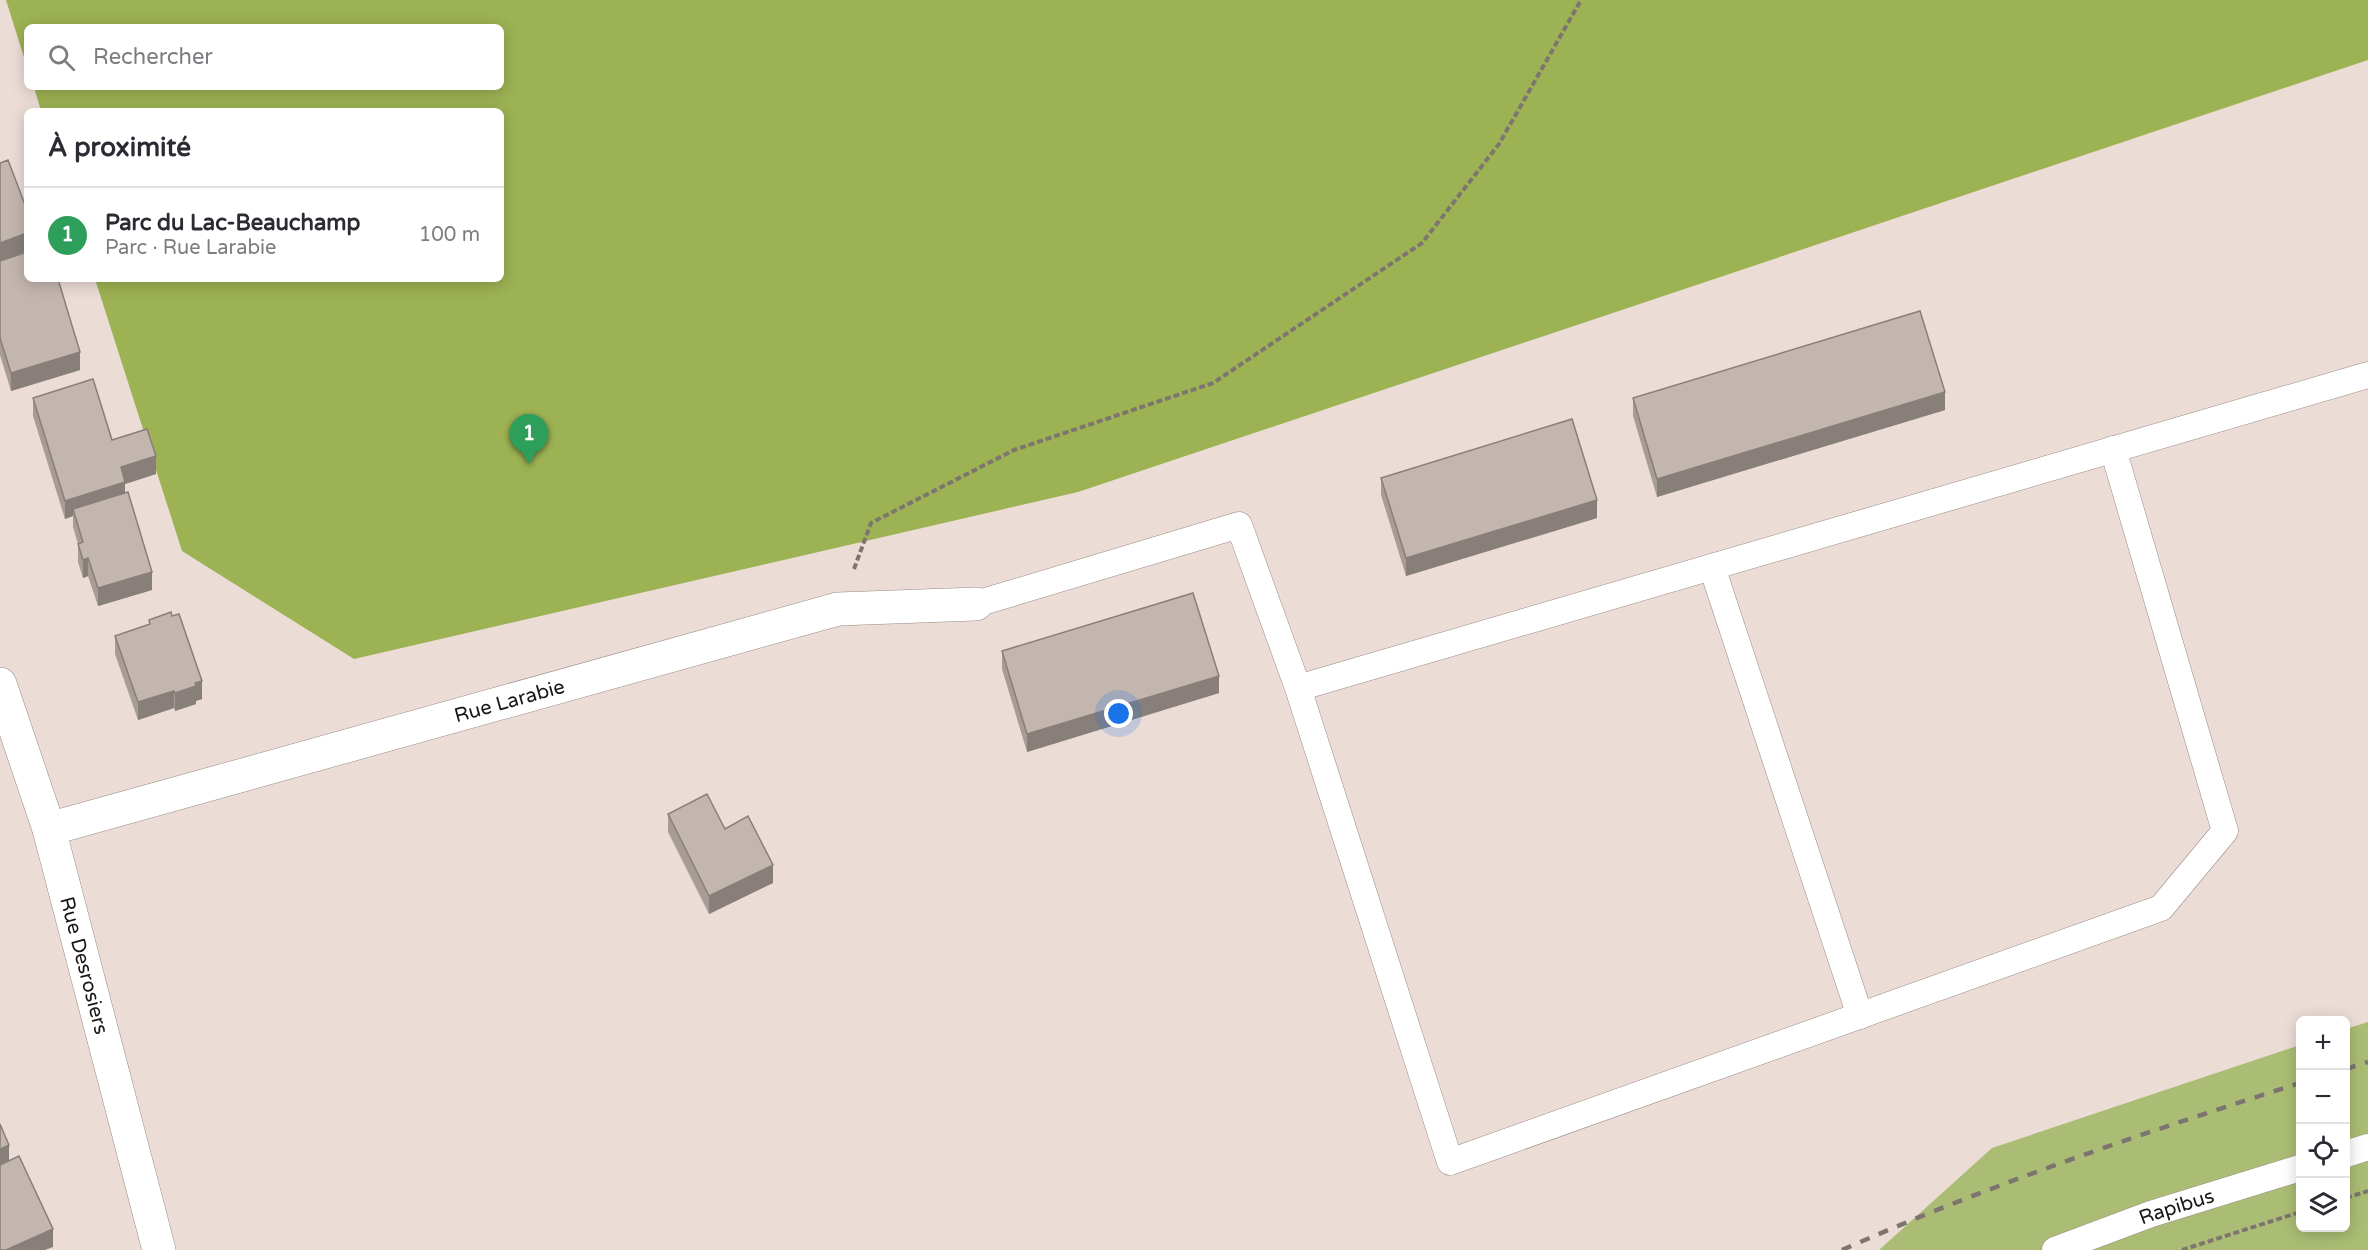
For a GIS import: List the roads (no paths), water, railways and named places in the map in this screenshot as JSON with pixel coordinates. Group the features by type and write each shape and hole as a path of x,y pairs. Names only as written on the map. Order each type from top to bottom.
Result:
{"street":[{"name":"Rue Larabie","path":"49,829 838,609 976,604"},
{"name":"Rue Desrosiers","path":"0,684 49,829 159,1250"}],"lane":[{"path":"1298,688 2368,375"},
{"path":"976,604 1239,525 1298,688 1450,1162 2161,908 2225,831 2114,449"},
{"path":"1712,567 1860,1016"},
{"path":"2350,1153 2368,1147"},
{"name":"Rapibus","path":"2055,1250 2151,1214 2296,1170"}],"railway":[{"path":"2350,1068 2368,1062"},
{"path":"1842,1250 1955,1203 2069,1160 2296,1084"}],"place":[{"name":"Parc du Lac-Beauchamp","path":"529,464"}]}
